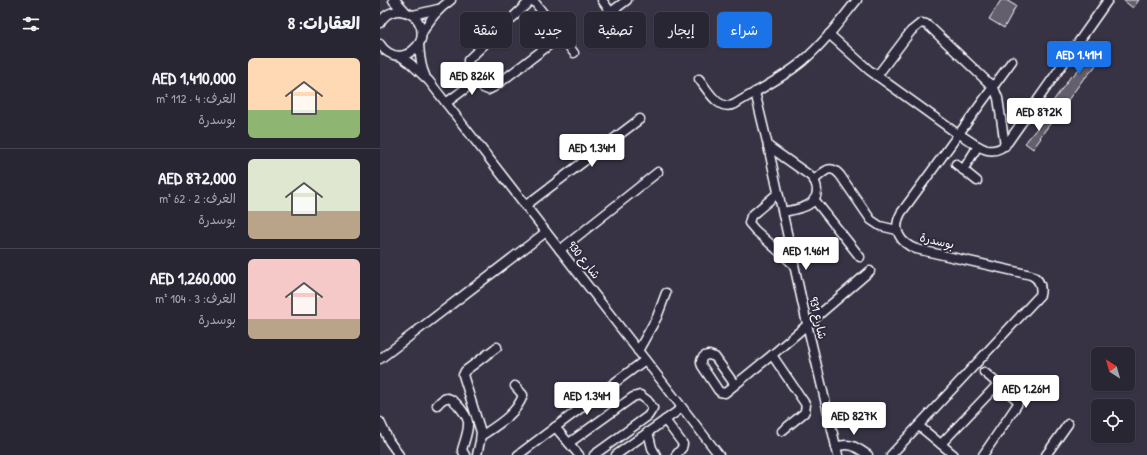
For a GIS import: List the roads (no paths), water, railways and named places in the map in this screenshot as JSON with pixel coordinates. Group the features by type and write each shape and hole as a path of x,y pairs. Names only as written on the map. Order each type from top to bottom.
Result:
{"main road":[{"path":"394,0 409,13"}],"street":[{"path":"380,44 384,53 400,56 411,53 419,44 422,33 439,9 451,0"},
{"path":"542,12 532,0 468,60 468,67 477,80 486,89 491,89 545,48"},
{"path":"602,0 611,12 627,0"},
{"path":"699,79 718,103 725,106 735,104 784,75 802,61 819,46 857,0"},
{"path":"829,34 877,76 959,135 986,150 994,150 1005,146 1016,132 1106,1"},
{"path":"380,23 388,14 396,11 409,13 430,12 439,9"},
{"path":"409,13 420,23 422,33"},
{"path":"877,76 911,31 921,23 926,24 994,88 998,98 1005,146"},
{"name":"شارع 930","path":"419,44 423,70 429,81"},
{"path":"570,48 574,53"},
{"name":"شارع 930","path":"400,56 415,67 429,81 719,455"},
{"path":"814,180 831,168 834,169 840,175 871,220 880,226 897,230 898,221 901,214 957,136 994,88 1012,61"},
{"path":"446,103 477,80"},
{"name":"شارع 931","path":"755,92 837,451"},
{"path":"526,206 640,119"},
{"path":"768,146 809,175 817,186 817,193 810,205 783,212"},
{"path":"963,170 978,146"},
{"path":"956,164 977,181"},
{"path":"560,250 658,172"},
{"path":"778,193 751,216 749,222 755,230 794,265"},
{"path":"814,200 860,257"},
{"name":"بوسدرة","path":"891,455 1036,300 1040,295 1041,290 1038,280 1031,275 910,247 900,238 897,230"},
{"path":"380,359 546,232"},
{"path":"735,385 714,357 709,355 702,358 702,366 720,392 725,393 735,385 772,354 870,271"},
{"path":"638,351 657,317 666,293"},
{"path":"477,455 481,436 480,427 463,375 465,371 497,347"},
{"path":"772,354 806,405 804,413 782,431"},
{"path":"518,455 645,360"},
{"path":"983,455 1018,404 1016,399 984,372"},
{"path":"941,444 998,384"},
{"path":"481,436 505,419 517,407 523,395 515,386"},
{"path":"569,443 633,397 640,395 648,401 653,408 648,416 594,455"},
{"path":"436,405 444,399 450,398 466,416 468,427 462,450 465,455"},
{"path":"616,455 682,408"},
{"path":"665,420 683,444 682,448 676,455"},
{"path":"380,422 389,441 399,455"},
{"path":"1046,455 1068,424"},
{"path":"919,426 954,455"},
{"path":"555,427 579,455"},
{"path":"648,432 652,448 656,455"},
{"path":"837,451 841,445 850,445 855,446 868,455"}]}
